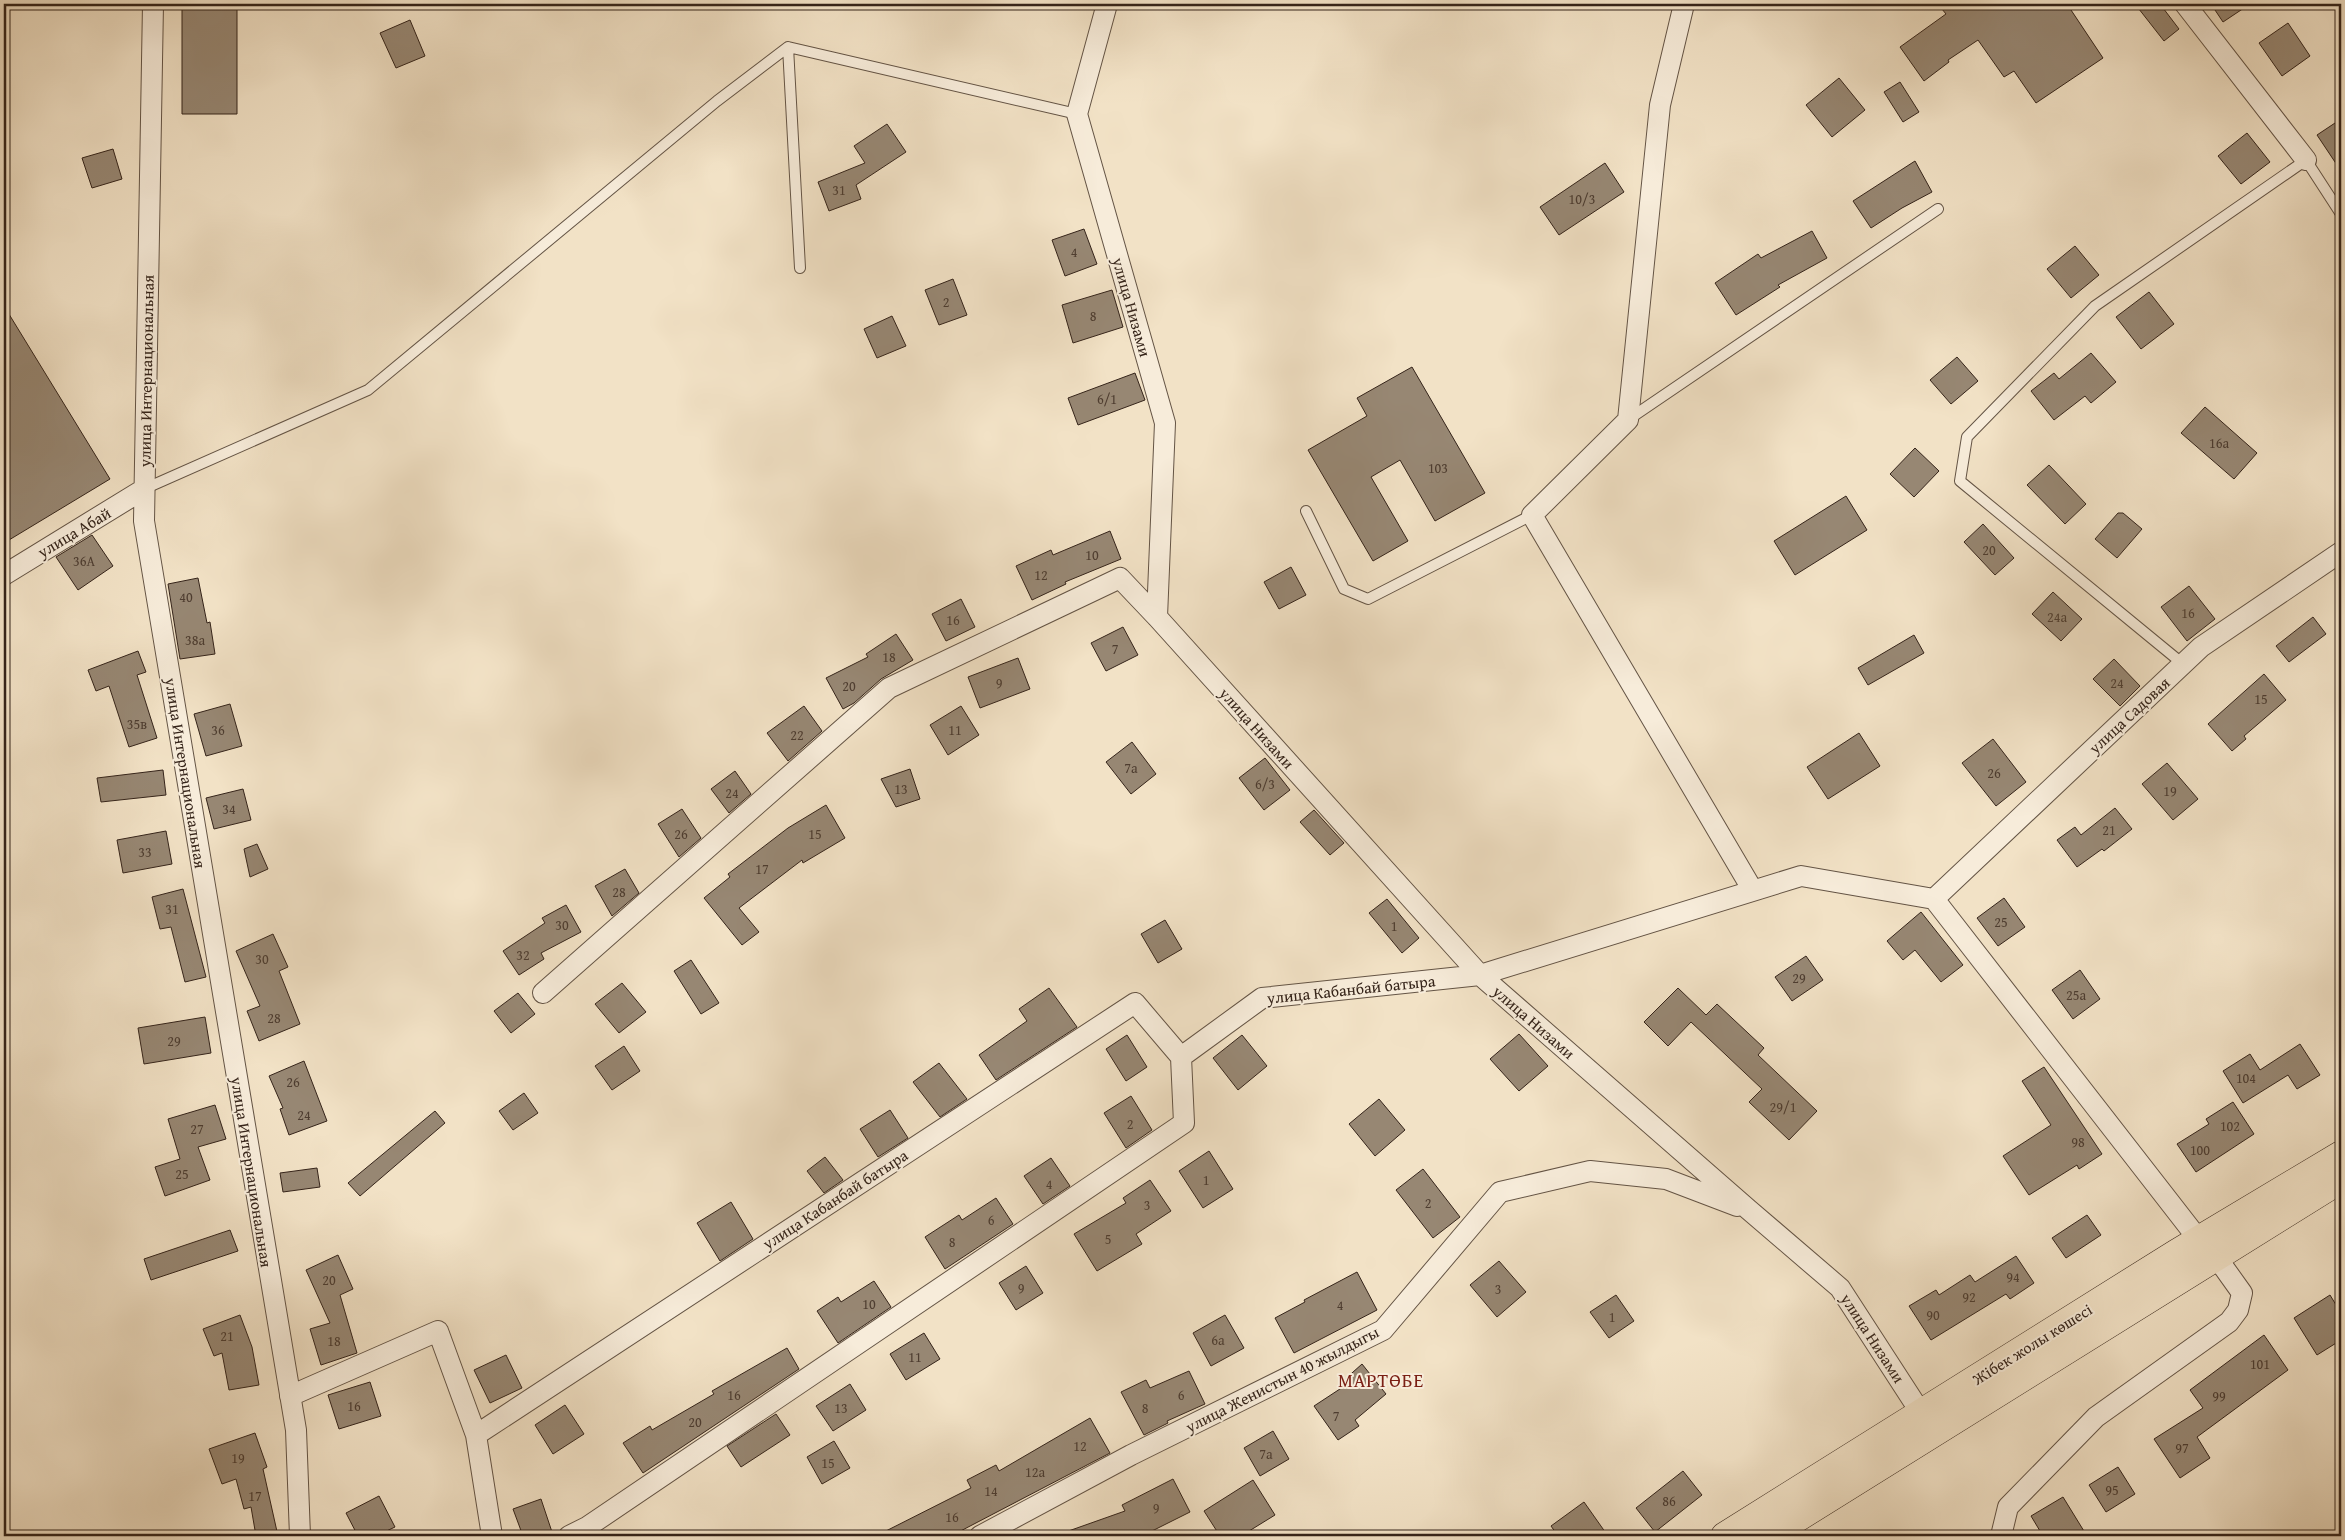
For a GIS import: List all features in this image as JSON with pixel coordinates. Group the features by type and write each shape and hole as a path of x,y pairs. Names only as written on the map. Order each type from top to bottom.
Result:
{"main road":[{"name":"Жібек жолы көшесі","path":"1768,1536 2208,1249 2341,1155"},
{"name":"Жібек жолы көшесі","path":"1725,1536 1920,1413 2208,1249 2341,1179"}],"street":[{"name":"улица Интернациональная","path":"153,4 144,521 296,1430 300,1536"},
{"path":"1077,114 1107,4"},
{"path":"1684,4 1660,105 1628,420 1532,515 1752,889"},
{"path":"2185,4 2306,160"},
{"name":"улица Низами","path":"1077,114 1165,423 1157,617"},
{"name":"улица Абай","path":"4,575 144,489"},
{"name":"улица Садовая","path":"1934,899 2201,647 2341,552"},
{"name":"улица Низами","path":"543,993 889,688 1120,578 1480,975 1840,1288 1920,1413"},
{"name":"улица Кабанбай батыра","path":"476,1435 1135,1003 1181,1057 1262,998 1480,975 1752,889 1801,876 1934,899"},
{"path":"1934,899 2242,1293 2238,1310 2229,1322 2096,1417 2008,1507 2001,1536"},
{"path":"569,1536 587,1527 1184,1123 1181,1057"},
{"name":"улица Женистын 40 жылдыгы","path":"980,1536 1131,1455 1383,1330 1500,1192 1590,1170 1666,1179 1749,1210"},
{"path":"290,1396 438,1331 476,1435 492,1536"}],"lane":[{"path":"144,489 368,390 717,101 788,47"},
{"path":"788,47 1077,114"},
{"path":"788,47 800,268"},
{"path":"2183,664 1960,482 1966,437 2095,306 2306,160 2341,214"},
{"path":"1628,420 1938,209"},
{"path":"1306,511 1344,589 1368,598 1532,515"}],"building":[{"path":"182,4 237,4 237,114 182,114"},
{"path":"1938,4 2067,4 2103,58 2036,103 2014,71 2004,77 1978,40 1948,60 1949,62 1924,81 1900,47 1946,14"},
{"path":"2135,4 2160,4 2179,29 2164,41"},
{"path":"2211,4 2250,4 2223,22"},
{"path":"410,20 425,56 396,68 380,33"},
{"path":"2288,23 2310,56 2282,76 2259,43"},
{"path":"1839,78 1865,110 1832,137 1806,105"},
{"path":"1900,82 1919,112 1903,122 1884,92"},
{"path":"2341,119 2341,171 2317,135"},
{"path":"887,124 906,152 856,185 861,199 829,211 818,182 865,163 854,146"},
{"path":"2247,133 2270,162 2241,184 2218,156"},
{"path":"113,149 122,179 92,188 82,158"},
{"path":"1915,161 1932,192 1871,228 1853,201"},
{"path":"1605,163 1624,192 1559,235 1540,207"},
{"path":"1084,229 1097,264 1065,276 1052,240"},
{"path":"1812,231 1827,258 1778,285 1780,287 1736,315 1715,283 1758,254 1761,258"},
{"path":"2075,246 2099,275 2071,298 2047,269"},
{"path":"953,279 967,315 939,325 925,290"},
{"path":"1112,290 1123,327 1073,343 1062,305"},
{"path":"2149,292 2174,324 2141,349 2116,317"},
{"path":"4,306 110,479 4,543"},
{"path":"892,316 906,346 877,358 864,329"},
{"path":"2091,353 2116,382 2091,403 2085,396 2054,420 2031,391 2054,373 2059,379"},
{"path":"1957,357 1978,381 1951,404 1930,380"},
{"path":"1412,367 1485,493 1435,521 1400,460 1371,477 1408,541 1373,561 1308,450 1367,416 1357,398"},
{"path":"1135,373 1145,400 1078,425 1068,398"},
{"path":"2205,407 2257,453 2234,479 2181,433"},
{"path":"1915,448 1939,471 1914,497 1890,474"},
{"path":"2049,465 2086,504 2065,524 2027,485"},
{"path":"1846,496 1867,530 1795,575 1774,541"},
{"path":"2118,513 2123,513 2142,529 2117,558 2095,539"},
{"path":"1983,524 2014,558 1995,575 1964,542"},
{"path":"1110,531 1121,559 1065,582 1066,584 1032,600 1016,566 1051,550 1053,555"},
{"path":"92,535 113,566 78,590 56,557"},
{"path":"1291,567 1306,595 1279,609 1264,582"},
{"path":"198,578 207,623 210,622 215,654 180,659 168,584"},
{"path":"2189,586 2215,619 2187,641 2161,607"},
{"path":"2053,592 2082,619 2061,641 2032,614"},
{"path":"961,599 975,627 946,641 932,614"},
{"path":"2313,617 2326,634 2289,662 2276,646"},
{"path":"1123,627 1138,655 1106,671 1091,643"},
{"path":"896,634 913,660 881,679 854,703 843,709 826,678 868,657 866,654"},
{"path":"1914,635 1924,653 1868,685 1858,668"},
{"path":"138,651 146,672 137,675 157,738 129,747 109,686 96,691 88,670"},
{"path":"1018,658 1030,689 980,708 968,677"},
{"path":"2114,659 2140,686 2120,706 2093,679"},
{"path":"2264,674 2286,700 2244,736 2246,739 2232,751 2208,724"},
{"path":"230,704 242,746 206,756 194,714"},
{"path":"804,706 822,731 788,761 767,733"},
{"path":"961,706 979,735 948,755 930,725"},
{"path":"1859,733 1880,766 1828,799 1807,767"},
{"path":"1993,739 2026,782 1996,806 1962,763"},
{"path":"1132,742 1156,774 1131,794 1106,762"},
{"path":"1265,758 1290,790 1264,810 1239,778"},
{"path":"2167,763 2198,799 2173,820 2142,784"},
{"path":"910,769 920,799 896,807 881,779"},
{"path":"163,770 166,795 101,802 97,778"},
{"path":"735,771 751,794 729,813 711,789"},
{"path":"243,789 251,820 214,829 206,798"},
{"path":"826,805 845,838 803,863 802,860 739,908 759,932 742,945 704,898 730,877 728,874 788,828"},
{"path":"2115,808 2132,829 2104,851 2102,849 2077,867 2057,840 2075,827 2081,835"},
{"path":"682,809 701,838 679,857 658,824"},
{"path":"1314,810 1344,843 1330,855 1300,822"},
{"path":"166,831 172,864 123,873 117,840"},
{"path":"257,844 268,869 250,877 244,849"},
{"path":"625,869 639,893 612,916 595,886"},
{"path":"183,889 206,977 185,982 171,927 160,929 152,897"},
{"path":"2004,898 2025,927 1998,946 1977,918"},
{"path":"1387,899 1419,938 1402,953 1369,913"},
{"path":"566,905 581,932 541,953 544,959 519,975 503,951 545,923 542,918"},
{"path":"1921,912 1963,965 1941,982 1915,950 1903,960 1887,941"},
{"path":"1165,920 1182,949 1158,963 1141,934"},
{"path":"273,934 288,967 279,971 300,1024 259,1041 247,1011 260,1006 236,951"},
{"path":"1806,956 1823,980 1792,1001 1775,977"},
{"path":"691,960 719,1003 701,1014 674,971"},
{"path":"2080,970 2100,999 2073,1019 2052,990"},
{"path":"622,983 646,1012 619,1033 595,1004"},
{"path":"1049,988 1077,1027 996,1080 979,1055 1027,1021 1019,1009"},
{"path":"1678,988 1706,1015 1717,1004 1764,1048 1758,1055 1817,1111 1789,1140 1749,1102 1762,1089 1691,1022 1668,1046 1644,1022"},
{"path":"518,993 535,1014 511,1033 494,1011"},
{"path":"205,1017 211,1053 144,1064 138,1028"},
{"path":"1519,1034 1548,1066 1519,1091 1490,1059"},
{"path":"1127,1035 1147,1067 1126,1081 1106,1049"},
{"path":"1242,1035 1267,1066 1238,1090 1213,1058"},
{"path":"2300,1044 2320,1075 2297,1089 2288,1075 2243,1103 2223,1071 2250,1054 2260,1070"},
{"path":"624,1046 640,1071 612,1090 595,1066"},
{"path":"304,1061 327,1121 289,1135 280,1109 283,1108 269,1076"},
{"path":"939,1063 967,1099 940,1117 913,1082"},
{"path":"2044,1067 2102,1154 2079,1169 2077,1165 2029,1195 2003,1156 2051,1125 2022,1081"},
{"path":"524,1093 538,1113 513,1130 499,1111"},
{"path":"1131,1096 1152,1130 1126,1148 1104,1113"},
{"path":"1379,1099 1405,1130 1375,1156 1349,1124"},
{"path":"2233,1102 2254,1134 2196,1172 2177,1144 2209,1124 2206,1119"},
{"path":"215,1105 226,1139 198,1147 210,1180 165,1196 155,1167 180,1159 168,1119"},
{"path":"890,1110 908,1138 878,1157 860,1129"},
{"path":"435,1111 445,1123 360,1196 348,1183"},
{"path":"1209,1151 1233,1189 1203,1208 1179,1171"},
{"path":"825,1157 843,1180 824,1193 807,1171"},
{"path":"1051,1158 1070,1186 1043,1204 1024,1176"},
{"path":"317,1168 320,1187 283,1192 280,1173"},
{"path":"1423,1169 1460,1217 1433,1238 1396,1190"},
{"path":"1150,1180 1171,1211 1136,1234 1142,1244 1097,1271 1074,1234 1126,1203 1123,1198"},
{"path":"996,1198 1013,1224 945,1269 925,1237 959,1215 962,1220"},
{"path":"731,1202 753,1239 720,1261 697,1223"},
{"path":"2087,1215 2101,1235 2066,1258 2052,1238"},
{"path":"230,1230 238,1251 151,1280 144,1259"},
{"path":"338,1255 353,1289 340,1295 357,1353 321,1365 310,1329 330,1323 306,1270"},
{"path":"2016,1256 2034,1283 2010,1299 2006,1294 1931,1340 1909,1306 1936,1290 1939,1295 1970,1275 1975,1282"},
{"path":"1499,1261 1526,1292 1497,1317 1470,1285"},
{"path":"1026,1266 1043,1293 1016,1310 999,1283"},
{"path":"1357,1272 1377,1310 1294,1353 1275,1318 1305,1302 1304,1300"},
{"path":"874,1281 891,1307 838,1343 817,1311 838,1297 841,1302"},
{"path":"1616,1295 1634,1321 1609,1338 1590,1312"},
{"path":"2330,1295 2341,1313 2341,1340 2317,1355 2294,1318"},
{"path":"240,1315 252,1347 259,1385 229,1390 222,1353 214,1356 203,1329"},
{"path":"1225,1315 1244,1348 1211,1366 1193,1333"},
{"path":"924,1333 940,1359 906,1380 890,1354"},
{"path":"2264,1335 2288,1370 2197,1437 2210,1458 2180,1478 2154,1439 2203,1408 2190,1390"},
{"path":"787,1348 799,1369 643,1473 623,1443 650,1426 652,1430 714,1394 712,1391"},
{"path":"506,1355 522,1388 490,1403 474,1370"},
{"path":"1362,1364 1386,1394 1355,1420 1359,1426 1338,1440 1314,1406 1346,1385 1343,1381"},
{"path":"1189,1371 1205,1404 1167,1421 1168,1423 1144,1435 1121,1392 1146,1380 1150,1388"},
{"path":"370,1382 381,1416 339,1429 328,1395"},
{"path":"850,1384 866,1410 833,1431 816,1406"},
{"path":"565,1405 584,1434 553,1454 535,1425"},
{"path":"776,1414 790,1435 741,1467 727,1446"},
{"path":"1090,1418 1110,1453 951,1536 876,1536 971,1488 967,1480 996,1465 999,1471"},
{"path":"1273,1431 1289,1459 1260,1476 1244,1448"},
{"path":"255,1433 267,1467 263,1469 278,1536 256,1536 251,1507 244,1509 236,1479 222,1484 209,1449"},
{"path":"834,1441 850,1468 822,1484 807,1457"},
{"path":"2118,1467 2135,1494 2106,1512 2089,1485"},
{"path":"1683,1471 1702,1495 1655,1532 1636,1508"},
{"path":"1173,1479 1190,1512 1142,1536 1060,1536 1060,1534 1125,1511 1122,1505"},
{"path":"1253,1480 1275,1515 1241,1536 1220,1536 1204,1511"},
{"path":"379,1496 395,1527 376,1536 358,1536 346,1513"},
{"path":"2063,1497 2087,1536 2043,1536 2031,1516"},
{"path":"541,1499 552,1532 538,1536 523,1536 513,1509"},
{"path":"1584,1502 1608,1536 1558,1536 1551,1526"}],"district":[{"name":"МАРТӨБЕ","path":"1381,1380"}]}
